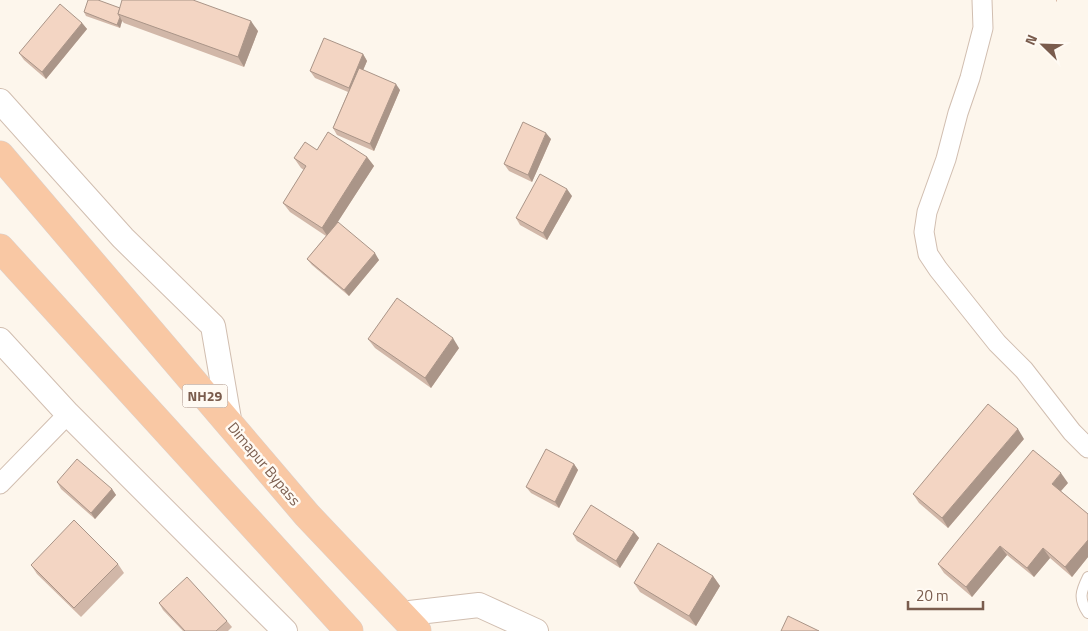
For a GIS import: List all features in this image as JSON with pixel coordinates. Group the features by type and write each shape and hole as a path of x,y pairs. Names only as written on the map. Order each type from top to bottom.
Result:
{"highway":[{"name":"Dimapur Bypass","path":"0,155 307,515 409,622"},
{"path":"0,248 348,631"}],"street":[{"path":"982,0 983,28 946,159 927,212 924,232 928,254 997,343 1024,370 1072,432 1088,448"},
{"path":"0,101 123,238 213,326 230,425"},
{"path":"0,340 68,414 284,631"},
{"path":"0,484 68,414"},
{"path":"409,622 479,605 536,631"}],"lane":[{"path":"1088,577 1082,589 1081,601 1088,613"}],"building":[{"path":"88,0 98,0 120,8 118,14 120,17 117,25 84,12"},
{"path":"122,0 193,0 251,21 238,57 118,14"},
{"path":"60,4 82,23 42,72 19,53"},
{"path":"324,38 363,54 349,88 310,71"},
{"path":"359,68 396,84 370,144 333,128"},
{"path":"523,122 546,133 528,175 504,164"},
{"path":"328,132 367,157 322,228 283,203 306,166 294,158 305,142 317,150"},
{"path":"540,174 567,189 543,233 516,218"},
{"path":"338,222 375,253 344,290 307,259"},
{"path":"397,298 453,338 425,378 368,339"},
{"path":"988,404 1018,429 942,518 913,494"},
{"path":"546,449 574,464 555,502 526,487"},
{"path":"1033,450 1061,473 1052,484 1088,514 1088,540 1065,567 1043,548 1027,568 1000,546 966,587 938,564"},
{"path":"77,459 112,489 91,513 57,482"},
{"path":"591,505 634,532 616,561 573,534"},
{"path":"74,520 118,564 74,608 31,565"},
{"path":"658,543 713,576 689,616 634,583"},
{"path":"187,577 227,621 216,631 185,631 159,603"},
{"path":"788,616 819,631 781,631"}]}
